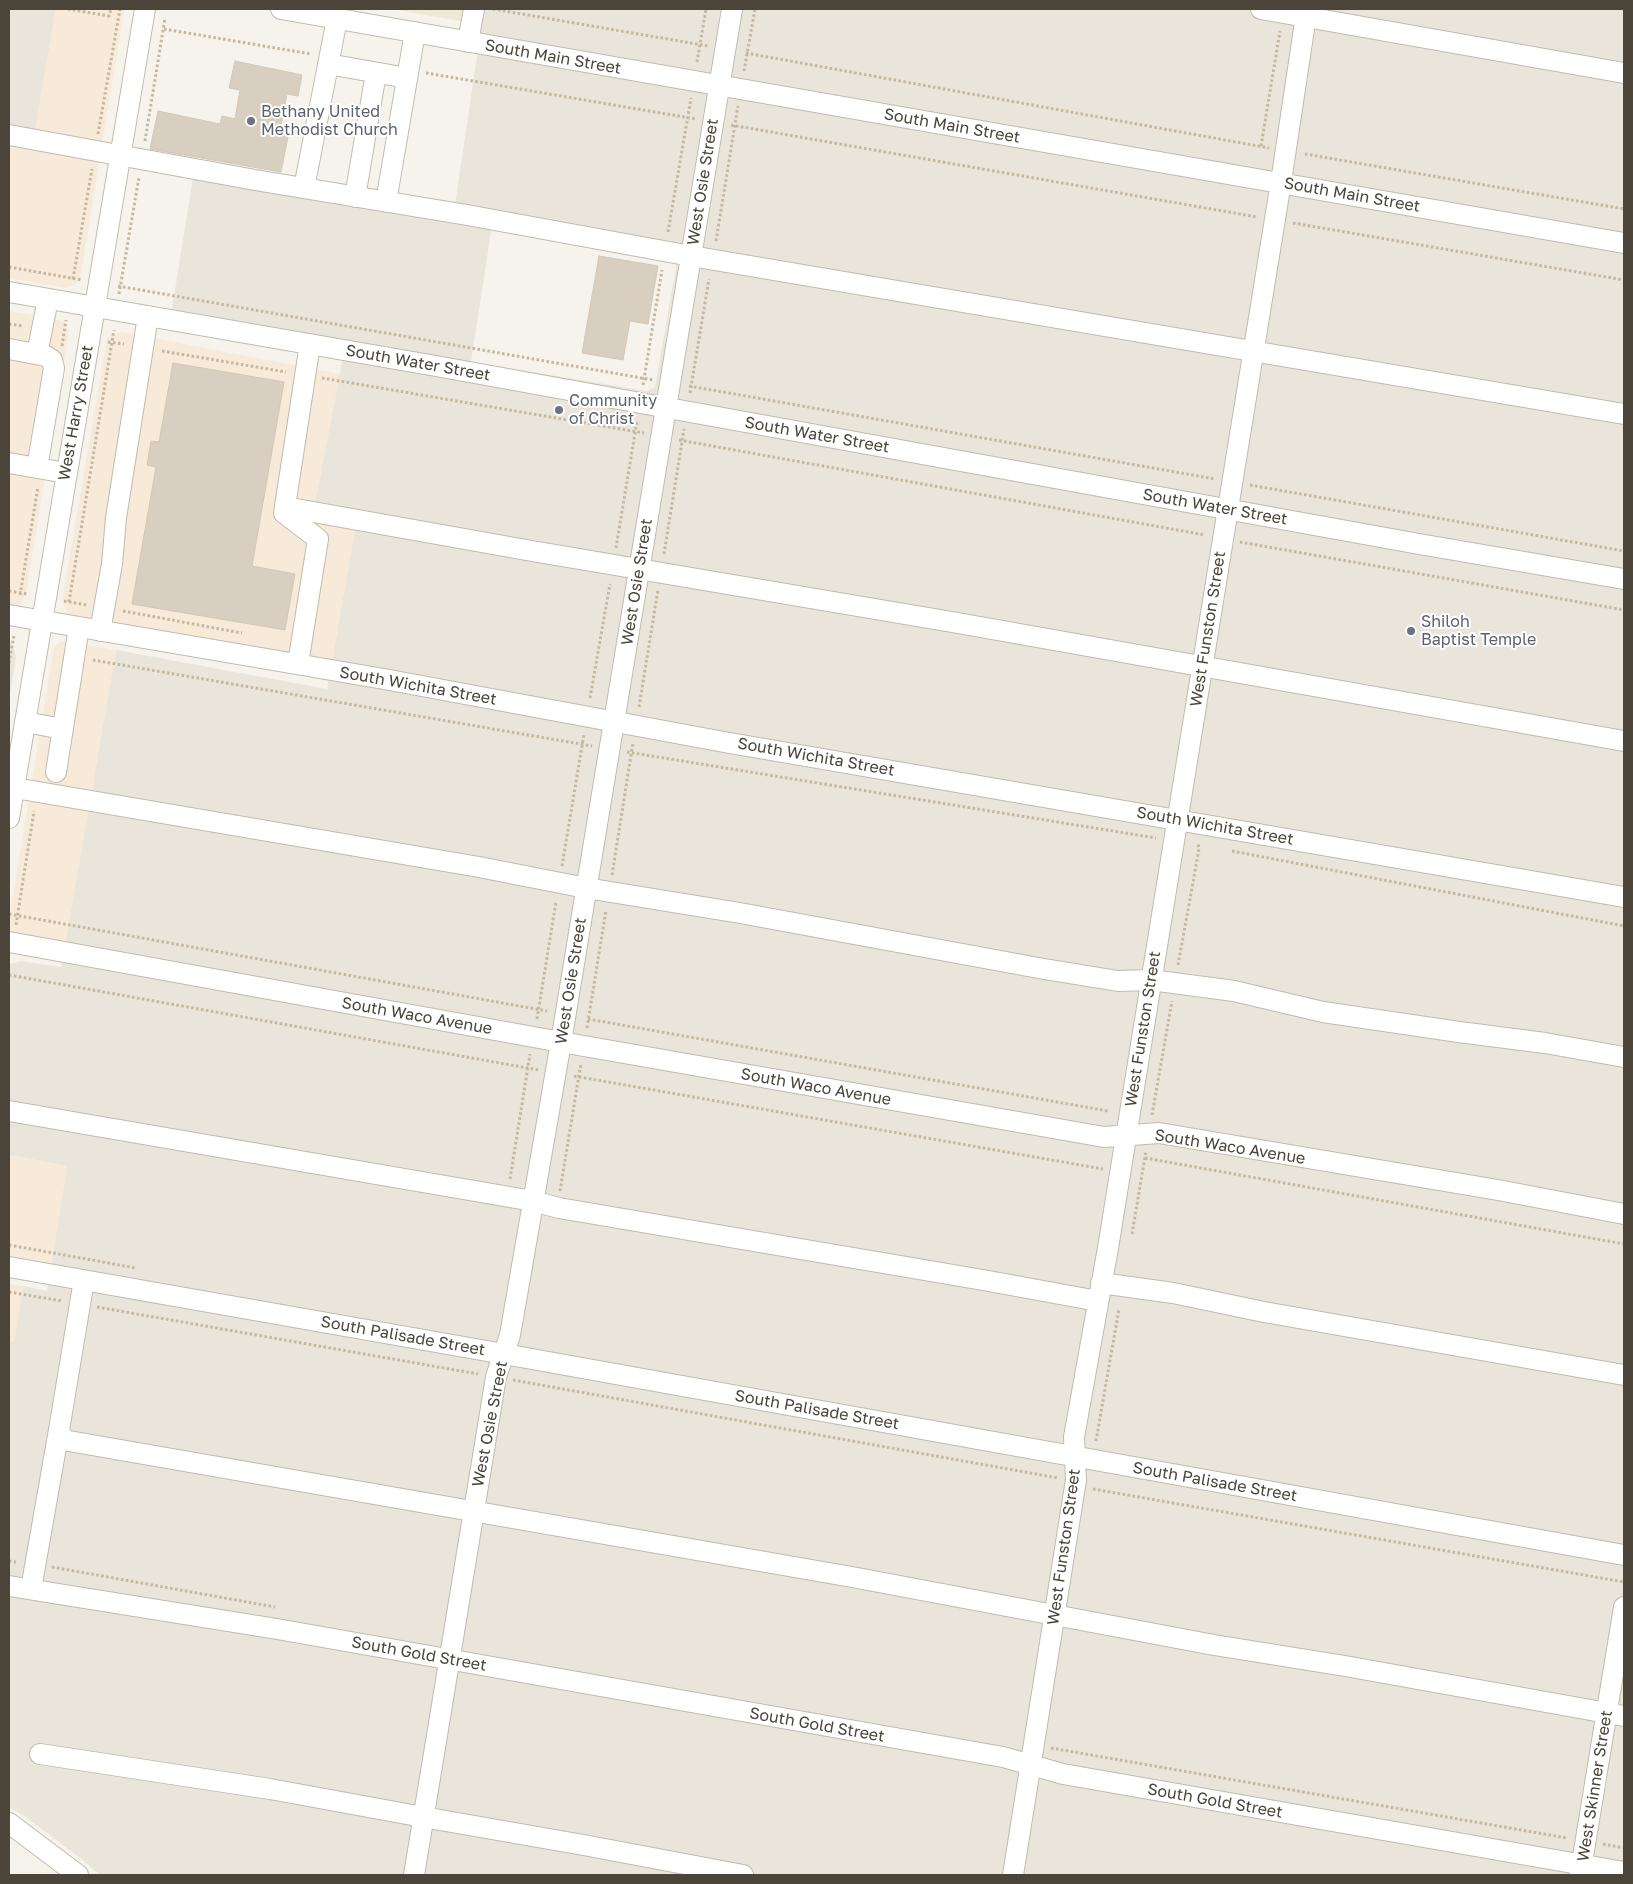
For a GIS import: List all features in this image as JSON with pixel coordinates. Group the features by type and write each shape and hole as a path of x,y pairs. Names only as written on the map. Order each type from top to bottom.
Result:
{"street":[{"name":"West Harry Street","path":"9,812 11,787 24,722 144,9"},
{"name":"South Main Street","path":"281,9 1624,242"},
{"path":"468,42 474,9"},
{"name":"West Osie Street","path":"414,1875 496,1377 510,1335 561,1042 732,9"},
{"path":"1261,9 1283,13 1307,13 1624,74"},
{"name":"West Funston Street","path":"1013,1875 1076,1483 1084,1457 1074,1437 1100,1292 1174,841 1187,821 1202,666 1307,13"},
{"path":"304,188 336,19"},
{"path":"386,202 415,32"},
{"path":"328,60 376,72 407,74"},
{"path":"355,197 376,72"},
{"path":"9,135 691,256 1624,414"},
{"name":"South Water Street","path":"9,292 1624,579"},
{"path":"37,354 48,299"},
{"path":"100,631 112,564 116,518 148,316"},
{"path":"298,664 318,539 284,513 310,344"},
{"path":"9,349 46,356 52,360 54,368 37,468"},
{"path":"9,463 66,473"},
{"path":"285,507 1624,741"},
{"name":"South Wichita Street","path":"9,616 298,664 1624,897"},
{"path":"56,772 75,657 72,626"},
{"path":"24,722 63,729"},
{"path":"11,787 479,867 586,888 740,913 1099,978 1118,981 1151,980 1234,991 1323,1012 1545,1043 1624,1057"},
{"name":"South Waco Avenue","path":"11,943 1104,1137 1159,1134 1498,1190 1624,1214"},
{"path":"9,1111 533,1201 559,1208 983,1280 1100,1292 1123,1286 1173,1293 1264,1312 1624,1375"},
{"name":"South Palisade Street","path":"9,1268 1084,1457 1624,1555"},
{"path":"31,1589 84,1280"},
{"path":"59,1430 63,1440 1055,1614 1214,1645 1345,1666 1615,1715"},
{"name":"South Gold Street","path":"9,1586 277,1629 1003,1757 1072,1776 1581,1870 1624,1872"},
{"name":"West Skinner Street","path":"1581,1870 1615,1715 1624,1607"},
{"path":"40,1754 270,1789 743,1875"},
{"path":"9,1823 78,1875"}],"path":[{"path":"68,9 109,16 112,9"},
{"path":"493,9 725,49 1286,151 1624,209"},
{"path":"508,1187 706,9"},
{"path":"1260,146 1283,13"},
{"path":"72,626 112,342 166,18"},
{"path":"164,29 328,60"},
{"path":"407,74 713,122 1624,280"},
{"path":"9,267 1624,551"},
{"path":"9,324 661,436 1624,610"},
{"path":"75,657 610,749 1206,846"},
{"path":"11,943 37,792"},
{"path":"1131,1237 1198,845 1187,821"},
{"path":"1230,851 1624,926"},
{"path":"9,914 38,919"},
{"path":"9,975 1104,1169 1145,1158 1624,1244"},
{"path":"1084,1457 1123,1286"},
{"path":"9,1292 1062,1479 1095,1490 1624,1582"}],"shaded area":[{"path":"9,9 56,9 33,142 9,138"},
{"path":"56,9 122,9 124,11 80,280 74,286 66,288 9,278 9,138 33,142"},
{"path":"392,9 484,9 482,25"},
{"path":"484,9 1624,9 1624,1875 100,1875 23,1815 9,1807 9,1341 14,1342 23,1286 47,1291 67,1166 9,1155 9,964 21,961 61,967 116,650 327,689 355,529 315,503 346,341 172,309 194,171 453,218","holes":["494,212 680,245 655,387 647,391 471,362"]},
{"path":"9,311 53,318 65,323 69,331 26,593 21,604 12,608 9,607"},
{"path":"122,332 340,374 315,503 355,529 332,661 70,616 64,608 63,596 107,339 113,334"},
{"path":"60,641 116,650 65,945 17,936 10,929 9,920 54,647"},
{"path":"9,642 12,644 16,656 9,701"},
{"path":"9,1155 67,1166 51,1265 9,1258"},
{"path":"9,1284 23,1286 14,1342 9,1341"}],"building":[{"name":"Bethany United Methodist Church","path":"235,61 302,75 298,96 287,94 280,131 289,132 281,172 150,149 158,111 220,124 222,116 235,119 240,90 229,88"},
{"path":"599,256 658,266 648,324 630,321 623,360 582,353"},
{"path":"173,363 284,382 252,566 295,574 285,630 132,604 156,467 147,465 151,441 159,442"}],"place":[{"name":"Bethany United Methodist Church","path":"251,121"},
{"name":"Community of Christ","path":"559,410"},
{"name":"Shiloh Baptist Temple","path":"1411,631"}]}
